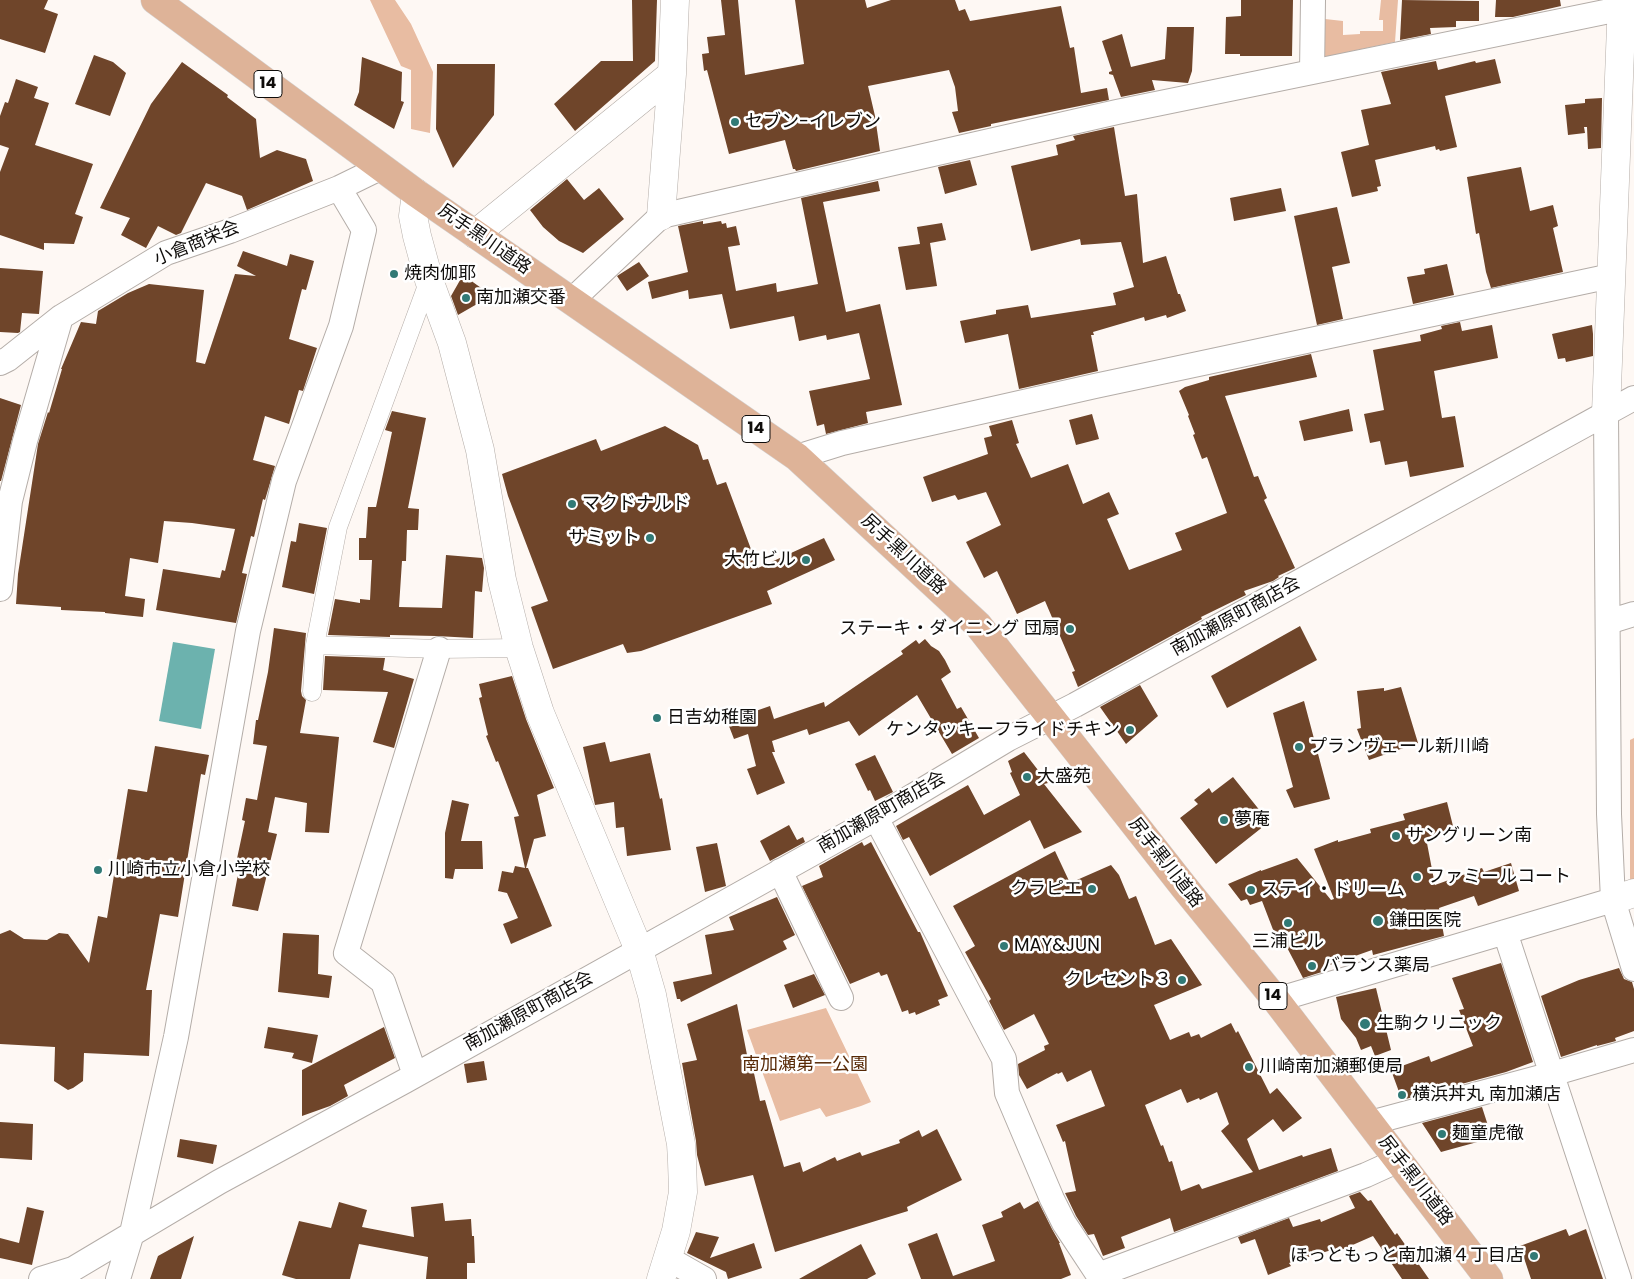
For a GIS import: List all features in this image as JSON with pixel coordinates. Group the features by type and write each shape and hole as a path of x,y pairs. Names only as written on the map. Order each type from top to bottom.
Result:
{"main road":[{"name":"尻手黒川道路","path":"155,0 416,193 797,457 978,626 1206,915 1276,1000 1489,1279"}],"street":[{"path":"660,216 672,74 675,0"},
{"path":"1312,72 1313,0"},
{"path":"571,301 660,216 1117,112 1626,5 1611,276 1606,413 1609,814 1634,968"},
{"path":"475,234 672,74"},
{"name":"小倉商栄会","path":"0,363 8,359 61,317 166,253 230,231 339,188 382,167"},
{"path":"118,1279 132,1233 176,1037 248,631 284,481 341,326 364,230 339,188"},
{"path":"416,193 413,216 429,280 452,344 480,450 502,580 519,648 540,713 639,950 652,996 681,1144 684,1192 676,1232 664,1269 704,1279"},
{"path":"797,457 842,443 1095,386 1611,276"},
{"path":"312,692 315,645 338,528 429,280"},
{"path":"0,589 10,501 25,440 61,317"},
{"name":"南加瀬原町商店会","path":"41,1279 73,1268 219,1182 876,818 1008,739 1298,584 1634,398"},
{"path":"1608,622 1634,614"},
{"path":"315,645 439,649 519,648"},
{"path":"415,1075 383,982 346,953 439,649"},
{"path":"876,818 1004,1059 1007,1092 1052,1199 1064,1223 1098,1277 1366,1175 1399,1160"},
{"path":"780,871 841,998"},
{"path":"1276,1000 1623,897"},
{"path":"1505,932 1619,1279"},
{"path":"1370,1123 1634,1050"}],"green space":[{"path":"370,0 395,0 411,24 433,72 430,133 411,129 411,70 401,66"},
{"path":"1381,0 1398,0 1395,42 1324,57 1318,52 1319,27 1325,19 1343,21 1343,35 1360,34 1360,31 1383,31 1383,20 1379,20"},
{"path":"1634,738 1634,882 1630,883 1630,740"},
{"name":"南加瀬第一公園","path":"826,1008 871,1102 826,1117 820,1108 780,1121 747,1030"}],"water":[{"path":"173,642 215,649 201,729 159,721"}],"building":[{"path":"0,0 48,0 44,9 58,14 45,53 0,39"},
{"path":"632,0 657,0 655,61 575,131 554,104 601,61 633,61"},
{"path":"721,0 738,0 745,75 804,64 795,0 865,0 867,8 891,0 955,0 959,11 965,9 970,21 1061,6 1070,48 1074,47 1081,93 1107,88 1109,100 991,124 991,126 959,133 952,112 958,111 955,87 949,70 868,86 880,151 796,171 793,169 785,140 729,154 707,70 704,71 702,54 709,53 707,37 725,35"},
{"path":"1241,0 1293,0 1292,56 1240,56 1240,54 1225,54 1226,17 1241,16"},
{"path":"1402,0 1479,1 1479,21 1456,21 1456,27 1430,28 1431,34 1400,40"},
{"path":"1496,0 1560,0 1561,6 1513,17 1495,17"},
{"path":"1167,27 1194,27 1192,71 1188,83 1152,80 1155,90 1121,97 1113,75 1109,74 1112,71 1102,41 1122,34 1131,67 1165,59"},
{"path":"94,55 113,62 126,73 110,116 75,104"},
{"path":"362,57 402,72 401,101 404,102 394,129 354,105 359,92"},
{"path":"1495,59 1501,83 1445,96 1457,147 1440,151 1439,149 1436,150 1435,146 1375,160 1381,186 1377,187 1378,191 1352,197 1341,152 1369,145 1361,110 1391,104 1381,72 1436,61 1438,70 1475,61 1476,63"},
{"path":"182,62 228,95 227,97 256,119 260,158 277,150 306,159 313,181 247,210 242,196 206,183 181,233 176,235 158,226 146,248 121,235 130,218 100,208 151,104"},
{"path":"437,64 495,64 494,115 453,168 436,129"},
{"path":"16,79 38,87 34,98 49,103 35,145 93,164 75,214 83,217 74,244 44,243 44,250 0,235 0,172 9,148 0,145 0,116 5,102 8,103"},
{"path":"1602,98 1601,148 1588,149 1587,127 1584,127 1585,133 1568,135 1565,105 1585,103 1585,99"},
{"path":"1114,127 1125,196 1137,194 1143,263 1166,256 1178,294 1180,294 1186,311 1167,318 1166,315 1145,321 1144,317 1093,332 1094,335 1091,335 1098,371 1019,389 1008,334 965,343 960,321 996,314 996,310 1028,305 1031,318 1116,305 1113,293 1134,287 1121,242 1081,245 1080,239 1031,251 1011,166 1058,155 1056,145 1075,140 1073,136"},
{"path":"970,160 977,185 945,194 938,167"},
{"path":"1521,167 1530,211 1553,205 1558,226 1553,228 1563,272 1491,288 1479,233 1476,234 1467,177"},
{"path":"567,179 584,200 599,188 624,219 583,253 559,241 543,227 530,210"},
{"path":"878,181 880,191 823,202 846,312 880,304 902,405 866,412 868,423 826,434 824,424 817,426 809,391 870,379 859,333 827,340 826,335 799,341 794,316 730,329 722,294 689,299 688,290 652,299 648,282 688,272 678,226 703,221 703,224 721,221 722,224 726,223 727,228 736,226 740,245 728,247 736,291 776,283 777,292 818,284 801,198"},
{"path":"1281,188 1286,211 1234,221 1230,198"},
{"path":"1337,207 1350,263 1332,267 1343,319 1317,325 1294,216"},
{"path":"942,223 946,240 930,243 937,286 906,290 898,247 920,244 917,227"},
{"path":"243,251 287,266 290,254 314,261 306,290 302,289 289,339 317,348 303,391 299,390 289,424 265,416 253,460 275,466 265,500 263,499 254,537 251,536 242,573 247,574 236,623 156,610 163,569 220,578 222,570 225,571 235,529 192,523 164,521 158,563 130,558 125,596 145,599 143,617 105,612 61,610 61,607 16,604 18,574 38,444 61,369 81,322 96,324 98,311 128,293 149,284 204,290 196,362 205,364 235,274 256,276 237,266"},
{"path":"639,262 649,276 627,291 617,276"},
{"path":"1447,264 1454,295 1413,304 1407,277 1425,274 1424,269"},
{"path":"0,268 43,271 39,314 22,313 20,332 18,333 0,332"},
{"name":"南加瀬交番","path":"463,275 484,290 480,295 484,300 458,315 451,296"},
{"path":"1460,322 1462,331 1492,325 1498,358 1434,371 1442,418 1455,416 1464,467 1410,477 1407,461 1385,465 1380,441 1370,443 1364,414 1384,410 1373,350 1421,341 1420,335 1442,329 1441,326"},
{"path":"1592,325 1593,356 1566,362 1565,358 1558,359 1552,334"},
{"path":"1311,354 1317,377 1225,396 1254,477 1258,476 1267,498 1264,500 1295,568 1278,576 1273,581 1244,591 1246,595 1201,617 1202,619 1078,687 1072,672 1075,671 1045,601 1017,614 997,571 984,578 966,542 1001,525 986,492 958,500 955,495 932,502 923,477 988,454 984,438 992,436 989,426 1012,420 1019,443 1016,444 1031,478 1068,464 1083,504 1109,492 1119,514 1107,519 1129,570 1182,550 1175,533 1227,513 1207,457 1202,459 1193,435 1195,434 1189,415 1179,391 1185,387 1209,380 1209,377"},
{"path":"0,398 21,405 1,481 0,481"},
{"path":"1349,409 1353,431 1304,441 1299,421"},
{"path":"392,411 426,418 408,508 419,509 418,530 407,530 406,561 402,561 399,607 442,608 446,555 482,558 484,568 482,592 475,591 473,638 328,635 335,599 360,603 360,599 370,600 372,560 359,560 359,538 366,538 368,507 376,507 392,432 385,430"},
{"path":"1092,414 1099,439 1076,445 1069,420"},
{"path":"665,426 698,445 703,460 708,459 717,485 726,482 758,568 824,538 835,560 767,591 772,604 641,651 627,653 623,644 553,669 531,607 548,601 508,496 502,474 596,439 601,451"},
{"path":"299,523 327,528 314,594 282,587 291,541 296,542"},
{"path":"1300,626 1317,660 1227,708 1211,676"},
{"path":"274,628 306,633 301,691 302,696 306,700 300,733 339,737 329,833 305,832 307,803 275,797 268,832 277,834 258,911 232,906 239,869 235,868 245,821 242,820 246,798 257,800 267,746 253,744 256,720 258,720 268,672"},
{"path":"925,639 939,651 945,660 951,672 941,679 957,709 961,707 979,738 952,754 917,695 859,736 849,721 809,735 807,729 772,741 775,752 772,752 785,783 757,795 747,769 756,766 748,734 734,739 727,721 770,706 774,719 824,702 825,707 903,654 901,651 916,640 919,644"},
{"path":"325,656 385,658 383,670 414,679 394,748 373,742 388,692 323,690"},
{"path":"512,676 526,719 554,788 537,795 546,836 534,839 526,868 528,868 552,926 511,944 503,924 518,918 507,893 498,891 502,871 513,873 515,866 525,868 514,817 519,816 498,761 496,762 486,736 488,735 479,698 482,697 479,684"},
{"name":"ケンタッキーフライドチキン","path":"1140,685 1158,716 1126,744 1100,707"},
{"path":"1401,687 1418,743 1369,760 1357,729 1361,728 1357,691 1384,688 1384,691"},
{"name":"プランヴェール新川崎","path":"1304,701 1330,799 1294,808 1286,790 1293,787 1273,713"},
{"path":"605,742 610,762 650,753 660,799 662,798 671,850 627,856 624,827 616,828 614,802 595,805 583,747"},
{"path":"155,746 209,755 205,775 201,774 178,917 160,914 146,990 152,990 149,1056 84,1053 83,1081 68,1090 54,1081 55,1047 0,1044 0,934 10,930 24,939 47,940 59,933 68,934 89,963 98,916 107,918 128,789 147,792"},
{"path":"1024,752 1048,783 1044,784 1082,832 1044,849 1030,820 930,876 909,837 903,840 896,826 968,785 984,815 1020,795 1010,773 1012,772 1008,761"},
{"path":"875,755 893,792 875,801 855,764"},
{"name":"夢庵","path":"1233,777 1269,822 1216,864 1180,818 1198,804 1194,800 1209,788 1212,793"},
{"path":"452,800 469,804 461,841 482,841 483,869 455,869 453,879 445,878 445,833"},
{"path":"1447,802 1454,830 1426,838 1435,885 1482,868 1484,872 1511,863 1519,891 1478,906 1474,896 1439,908 1444,936 1373,955 1372,950 1327,966 1328,970 1303,978 1282,938 1277,940 1262,901 1250,905 1247,899 1241,901 1228,884 1297,858 1331,900 1334,899 1314,849 1338,840 1338,842 1371,833 1370,829 1405,820 1403,814"},
{"path":"789,825 797,840 803,837 805,842 770,861 760,841"},
{"path":"862,842 864,846 871,842 918,932 920,932 948,996 938,1000 940,1005 916,1015 915,1012 909,1014 908,1010 902,1012 887,974 881,976 879,972 850,984 802,886 823,877 819,866"},
{"path":"717,843 726,886 705,892 696,847"},
{"path":"1055,851 1070,883 1111,865 1119,875 1129,899 1136,896 1155,945 1171,939 1202,985 1154,1005 1170,1040 1189,1032 1191,1037 1199,1034 1201,1038 1231,1023 1236,1033 1238,1031 1270,1094 1277,1088 1302,1118 1283,1132 1273,1119 1247,1139 1259,1170 1302,1155 1303,1157 1331,1148 1338,1171 1174,1232 1170,1218 1121,1237 1125,1248 1103,1256 1094,1234 1088,1235 1065,1193 1076,1191 1065,1141 1063,1142 1056,1125 1105,1106 1091,1070 1067,1082 1062,1072 1057,1073 1027,1089 1019,1075 1018,1064 1045,1050 1044,1046 1049,1044 1034,1014 1004,1030 989,1001 991,999 965,952 975,946 953,906","holes":["1181,1089 1187,1103 1199,1098 1200,1100 1217,1092 1229,1124 1221,1131 1253,1172 1202,1189 1199,1184 1181,1191 1172,1161 1169,1162 1163,1145 1161,1146 1145,1105"]},
{"path":"777,897 795,935 783,941 787,949 681,1002 680,999 677,999 673,982 712,974 705,935 734,930 729,917"},
{"path":"283,933 319,935 318,974 332,976 329,998 278,992"},
{"path":"1501,963 1533,1062 1506,1072 1402,1100 1391,1070 1429,1056 1431,1062 1473,1046 1459,1010 1464,1009 1452,978"},
{"path":"1619,968 1624,979 1632,982 1634,989 1634,1031 1615,1038 1616,1041 1561,1057 1541,996 1579,980"},
{"path":"814,974 825,995 793,1008 784,985"},
{"name":"生駒クリニック","path":"1376,988 1391,1050 1375,1056 1371,1046 1361,1050 1356,1038 1341,1019 1336,997"},
{"path":"737,1004 749,1065 752,1064 760,1101 765,1100 784,1167 800,1162 803,1172 835,1157 837,1161 860,1152 862,1156 900,1143 899,1140 919,1130 922,1137 937,1129 962,1180 907,1207 908,1211 775,1252 753,1175 705,1186 697,1155 682,1063 697,1060 687,1024"},
{"path":"268,1027 318,1035 312,1063 292,1058 294,1053 264,1048"},
{"path":"384,1027 395,1058 344,1085 348,1096 330,1106 302,1116 302,1070"},
{"path":"484,1061 487,1080 467,1083 464,1064"},
{"path":"1482,1107 1492,1138 1441,1152 1422,1123"},
{"path":"0,1122 33,1124 32,1160 0,1158"},
{"path":"180,1139 217,1145 213,1164 177,1157"},
{"path":"1360,1192 1368,1201 1371,1200 1429,1279 1402,1279 1373,1236 1339,1251 1338,1248 1289,1263 1291,1266 1268,1275 1255,1239 1241,1244 1238,1237 1289,1218 1293,1227 1320,1219 1321,1222 1355,1208 1349,1196"},
{"path":"1038,1201 1060,1243 1071,1275 1061,1279 921,1279 908,1244 937,1233 953,1276 995,1261 982,1225 1003,1217 1001,1212 1020,1202 1024,1209"},
{"path":"339,1202 367,1210 362,1227 414,1237 411,1207 443,1203 445,1221 471,1219 475,1263 467,1263 467,1279 426,1279 428,1257 359,1244 350,1279 296,1279 282,1275 299,1221 331,1228"},
{"path":"27,1207 44,1211 32,1265 0,1258 0,1238 19,1243"},
{"path":"1566,1229 1569,1236 1586,1229 1603,1279 1531,1279 1520,1246"},
{"path":"696,1232 719,1237 710,1258 754,1243 762,1268 728,1279 726,1272 687,1253"},
{"path":"194,1236 181,1279 150,1279 158,1256"},
{"path":"861,1244 876,1274 867,1279 799,1279"}],"place":[{"name":"セブン-イレブン","path":"735,122"},
{"name":"焼肉伽耶","path":"394,274"},
{"name":"南加瀬交番","path":"466,298"},
{"name":"マクドナルド","path":"572,504"},
{"name":"サミット","path":"650,538"},
{"name":"大竹ビル","path":"806,560"},
{"name":"ステーキ・ダイニング 団扇","path":"1070,629"},
{"name":"日吉幼稚園","path":"657,718"},
{"name":"ケンタッキーフライドチキン","path":"1130,730"},
{"name":"プランヴェール新川崎","path":"1299,747"},
{"name":"大盛苑","path":"1027,777"},
{"name":"夢庵","path":"1224,820"},
{"name":"サングリーン南","path":"1396,836"},
{"name":"川崎市立小倉小学校","path":"98,870"},
{"name":"ファミールコート","path":"1417,877"},
{"name":"クラピエ","path":"1092,889"},
{"name":"ステイ・ドリーム","path":"1251,890"},
{"name":"鎌田医院","path":"1378,921"},
{"name":"三浦ビル","path":"1288,923"},
{"name":"MAY&JUN","path":"1004,946"},
{"name":"バランス薬局","path":"1312,966"},
{"name":"クレセント３","path":"1182,980"},
{"name":"生駒クリニック","path":"1365,1024"},
{"name":"川崎南加瀬郵便局","path":"1249,1067"},
{"name":"横浜丼丸 南加瀬店","path":"1402,1095"},
{"name":"麺童虎徹","path":"1442,1134"},
{"name":"ほっともっと南加瀬４丁目店","path":"1534,1256"}]}
